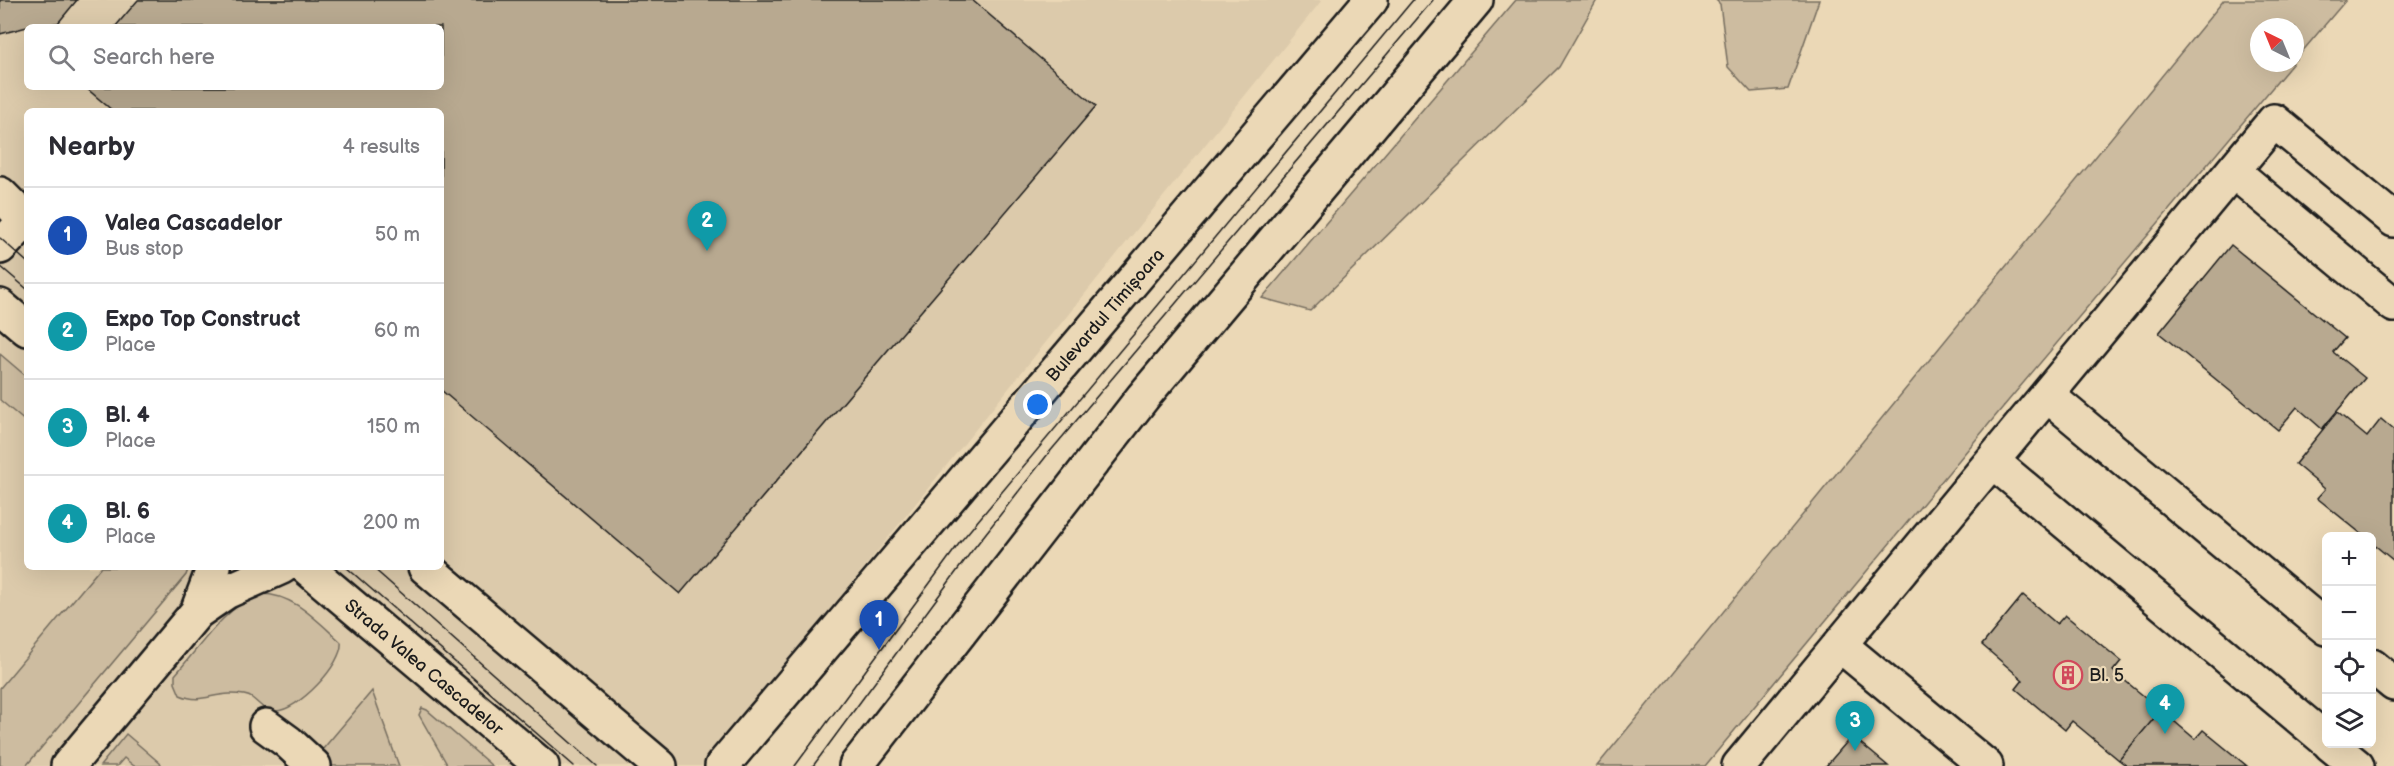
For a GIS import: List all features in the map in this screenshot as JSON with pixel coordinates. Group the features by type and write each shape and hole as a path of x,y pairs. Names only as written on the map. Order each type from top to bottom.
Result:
{"main road":[{"name":"Bulevardul Timișoara","path":"724,765 847,616 1371,0"},
{"path":"856,766 1143,397 1476,0"},
{"path":"1739,766 2274,121 2394,220"},
{"path":"2233,171 2394,305"},
{"path":"0,194 24,219"},
{"path":"0,247 24,223"},
{"path":"0,306 24,326"},
{"path":"2047,395 2322,625"},
{"path":"1992,461 2322,737"},
{"path":"197,612 213,570"},
{"path":"68,766 197,612 226,592 275,570"},
{"name":"Strada Valea Cascadelor","path":"310,570 542,766"},
{"path":"429,570 660,766"},
{"path":"1840,645 1986,766"},
{"path":"2376,669 2394,684"},
{"path":"266,726 314,766"},
{"path":"2335,748 2357,766"}],"shaded area":[{"path":"0,0 1322,0 704,766 0,766"},
{"path":"1516,0 1597,0 1559,67 1310,311 1262,298"},
{"path":"1716,0 1819,0 1788,89 1751,92 1728,67 1720,4"},
{"path":"2224,0 2346,0 2304,49 2304,18 2250,18 2250,72 2285,72 1705,766 1597,766"},
{"path":"0,354 24,374 24,420 0,400"},
{"path":"98,570 188,570 26,766 0,766 0,688"},
{"path":"260,594 272,595 294,603 314,617 341,642 340,651 327,673 295,704 275,711 265,708 245,695 223,694 194,699 180,695 175,683 175,675 224,618"},
{"path":"372,691 399,766 326,766 317,756"},
{"path":"422,708 492,766 448,766 419,715"},
{"path":"126,734 161,764 159,766 134,766 124,758 117,766 100,766"}],"building":[{"path":"0,0 77,0 58,23 24,24 24,28 0,34"},
{"path":"138,0 972,0 1096,106 680,594 444,393 444,108 110,108 88,90 444,90 444,24 118,24"},
{"path":"2231,245 2345,338 2333,352 2365,378 2322,429 2297,407 2278,430 2159,333"},
{"path":"2337,412 2367,437 2381,419 2394,430 2394,561 2376,546 2376,532 2359,532 2317,498 2325,489 2295,464"},
{"name":"Bl. 5","path":"2023,595 2057,624 2065,615 2121,661 2113,671 2161,710 2119,760 2072,721 2065,730 2016,689 2023,680 1982,645"},
{"path":"2161,710 2195,739 2203,730 2247,766 2127,766 2119,760"},
{"path":"1852,736 1888,766 1826,766"}],"tram line":[{"path":"795,766 961,541 1413,0"},
{"path":"813,766 971,552 1048,454 1433,0"},
{"path":"0,238 24,259"},
{"path":"0,266 24,286"},
{"path":"349,570 574,766"},
{"path":"375,570 597,766"}],"place":[{"name":"Expo Top Construct","path":"707,251"},
{"name":"Valea Cascadelor","path":"879,650"},
{"name":"Bl. 5","path":"2068,675"},
{"name":"Bl. 6","path":"2165,734"},
{"name":"Bl. 4","path":"1855,751"}]}
